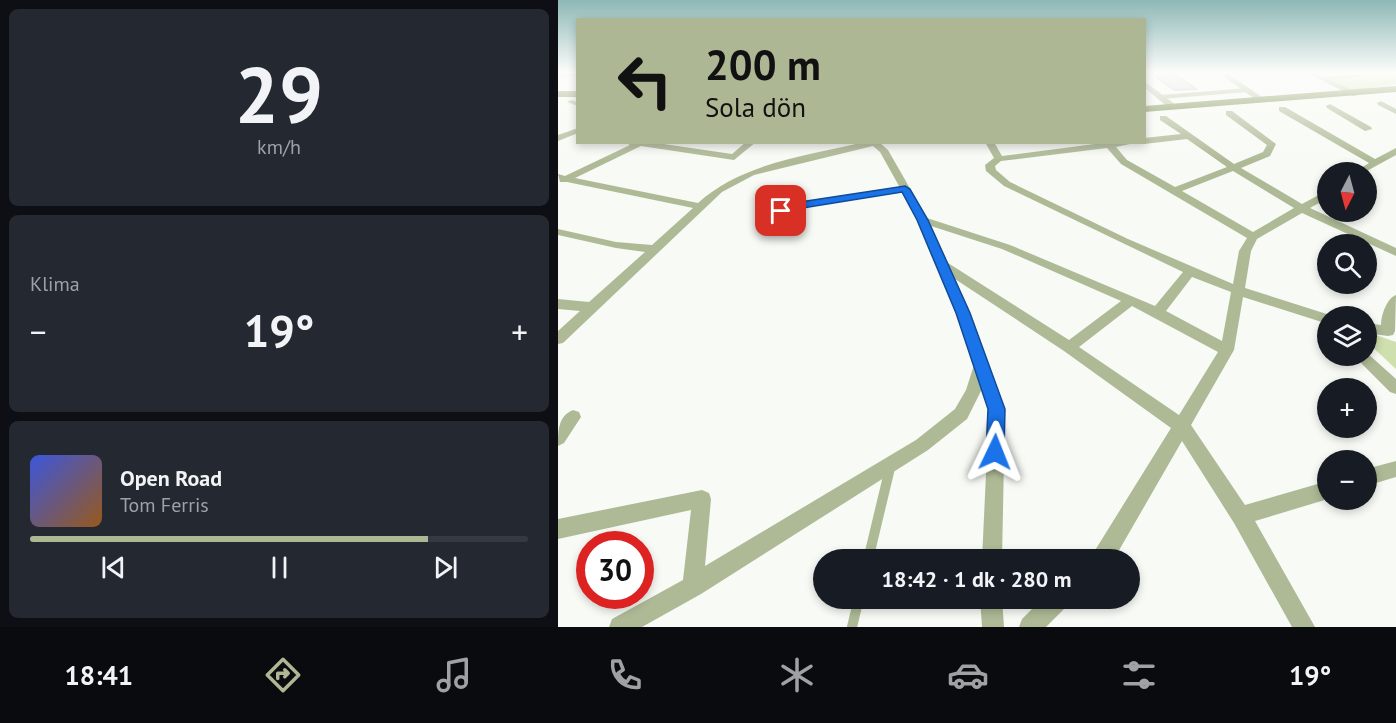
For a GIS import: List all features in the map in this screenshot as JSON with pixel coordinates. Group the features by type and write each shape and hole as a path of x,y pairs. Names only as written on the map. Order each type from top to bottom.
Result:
{"main road":[{"path":"1146,109 1233,102"},
{"path":"1318,107 1393,102"},
{"path":"1146,119 1306,108"}],"street":[{"path":"1167,102 1173,107"},
{"path":"1370,104 1396,112"},
{"path":"1330,106 1368,129"},
{"path":"1282,109 1374,162 1396,152"},
{"path":"1174,191 1236,169 1267,154 1272,144 1229,113"},
{"path":"1163,118 1236,169 1303,209 1396,252"},
{"path":"558,132 575,133"},
{"path":"558,138 575,133"},
{"path":"1146,141 1189,136"},
{"path":"561,179 639,144"},
{"path":"647,144 734,158 750,144"},
{"path":"558,339 718,190 751,172 869,144"},
{"path":"875,144 884,150 923,220 963,313 980,367 997,409 992,549"},
{"path":"990,144 999,159"},
{"path":"1122,144 999,159 990,165 991,171 1007,184 1169,263 1238,291 1317,317"},
{"path":"1110,146 1124,162 1253,237"},
{"path":"561,179 699,206"},
{"path":"1109,549 1227,350 1245,251 1253,237 1317,200"},
{"path":"923,220 1006,247 1157,312 1227,350"},
{"path":"558,232 616,245 654,249"},
{"path":"942,265 1069,347 1183,427 1241,516 1304,627"},
{"path":"1157,312 1174,294 1190,271"},
{"path":"1377,331 1392,334 1388,319 1396,299"},
{"path":"1069,347 1130,301"},
{"path":"558,304 590,307"},
{"path":"1372,366 1396,388"},
{"path":"620,627 693,586 922,445 962,414 974,391 980,367"},
{"path":"558,438 573,417"},
{"path":"1377,475 1396,469"},
{"path":"1241,516 1317,493"},
{"path":"558,529 702,499 693,586"},
{"path":"992,609 993,627"},
{"path":"1030,627 1048,609"}],"lane":[{"path":"773,225 781,211 787,207 905,189"},
{"path":"871,549 890,465"},
{"path":"852,627 856,609"}],"green space":[{"path":"1377,335 1396,342 1396,369 1377,351"}],"route":[{"path":"781,211 787,207 905,189 923,220 963,313 980,367 997,409 995,452"}]}
